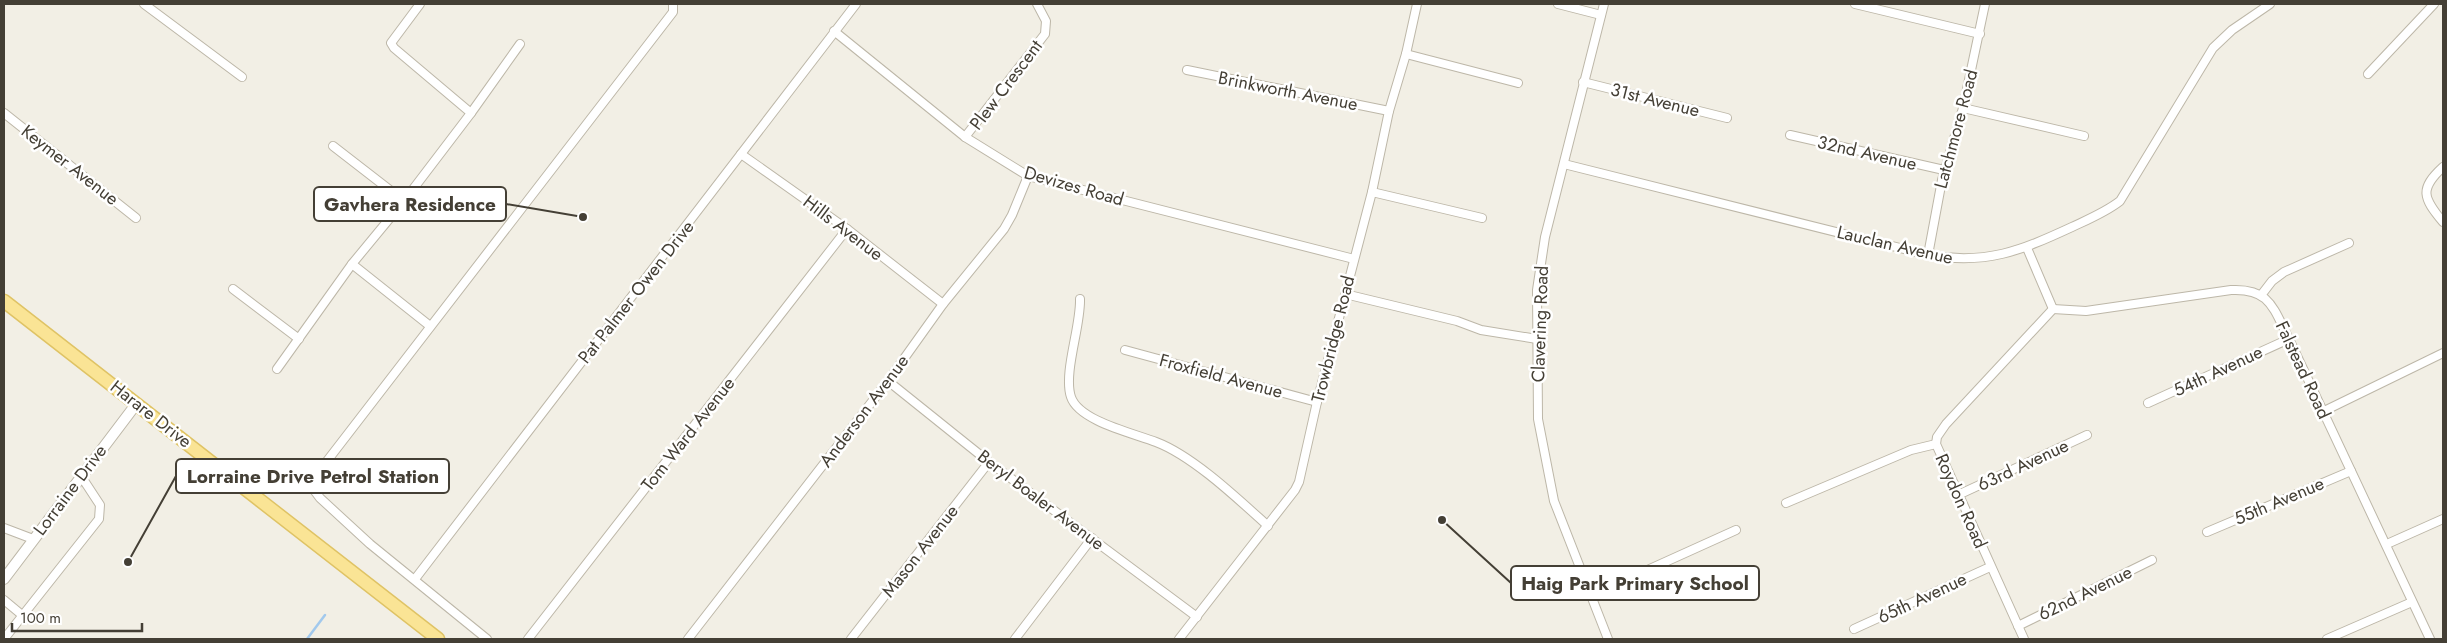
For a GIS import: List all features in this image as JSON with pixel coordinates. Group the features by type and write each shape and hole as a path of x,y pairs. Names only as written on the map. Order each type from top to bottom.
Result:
{"main road":[{"name":"Harare Drive","path":"4,301 137,402 438,639"}],"street":[{"path":"144,4 242,78"},
{"path":"420,4 391,43 471,113"},
{"path":"487,639 346,523 320,498 314,490 313,483 317,474 430,326 673,12 673,4"},
{"name":"Pat Palmer Owen Drive","path":"415,579 856,4"},
{"name":"Plew Crescent","path":"965,138 1045,34 1046,21 1037,4"},
{"name":"Trowbridge Road","path":"1179,639 1268,526 1299,482 1317,402 1372,192 1389,111 1406,54 1417,4"},
{"path":"1558,4 1600,15"},
{"name":"Clavering Road","path":"1604,4 1545,237 1538,290 1537,339 1538,419 1548,476 1565,532 1608,639"},
{"path":"1855,4 1980,34"},
{"name":"Latchmore Road","path":"1928,255 1944,170 1963,108 1985,4"},
{"name":"Lauclan Avenue","path":"1564,164 1928,255 1972,260 2026,248 2103,212 2120,201 2213,48 2232,30 2270,4"},
{"path":"2368,74 2434,4"},
{"name":"Devizes Road","path":"834,31 965,138 1028,176 1354,259"},
{"path":"277,369 352,264 404,201 471,113 520,44"},
{"path":"1406,54 1518,83"},
{"name":"Brinkworth Avenue","path":"1187,70 1389,111"},
{"name":"31st Avenue","path":"1583,82 1727,118"},
{"path":"1963,108 2084,136"},
{"name":"Keymer Avenue","path":"4,113 136,218"},
{"name":"32nd Avenue","path":"1790,135 1944,170"},
{"path":"333,146 404,201"},
{"name":"Hills Avenue","path":"741,154 847,229 943,304"},
{"path":"2443,166 2429,181 2425,189 2431,208 2443,222"},
{"name":"Anderson Avenue","path":"688,639 888,381 943,304 1004,229 1012,215 1028,176"},
{"path":"1372,192 1482,218"},
{"name":"Tom Ward Avenue","path":"528,639 847,229"},
{"path":"2026,248 2053,309 2086,311 2231,290 2248,290 2262,294 2272,281 2284,272 2349,243"},
{"path":"352,264 430,326"},
{"path":"233,289 299,339"},
{"path":"1345,294 1457,321 1481,330 1537,339"},
{"name":"Falstead Road","path":"2262,294 2275,312 2289,338 2322,412 2387,544 2430,639"},
{"path":"1080,299 1069,389 1075,405 1090,417 1170,448 1227,489 1268,526"},
{"name":"Roydon Road","path":"2024,639 1936,444 1937,437 1946,424 2053,309"},
{"name":"54th Avenue","path":"2148,403 2289,338"},
{"name":"Froxfield Avenue","path":"1125,350 1317,402"},
{"path":"2322,412 2443,353"},
{"name":"Beryl Boaler Avenue","path":"888,381 989,462 1197,617"},
{"name":"Lorraine Drive","path":"4,579 137,402"},
{"name":"63rd Avenue","path":"1958,495 2087,435"},
{"path":"1786,503 1911,450 1936,444"},
{"name":"Mason Avenue","path":"851,639 989,462"},
{"name":"55th Avenue","path":"2207,532 2351,471"},
{"path":"4,639 101,515 100,505 81,476"},
{"path":"2387,544 2443,519"},
{"path":"4,528 33,539"},
{"path":"1590,596 1736,530"},
{"path":"1015,639 1092,538"},
{"name":"62nd Avenue","path":"2018,626 2152,560"},
{"name":"65th Avenue","path":"1854,629 1990,567"},
{"path":"4,600 22,615"},
{"path":"2327,639 2412,602"}],"waterway":[{"path":"307,639 325,615"}],"place":[{"name":"Gavhera Residence","path":"583,217"},
{"name":"Haig Park Primary School","path":"1442,520"},
{"name":"Lorraine Drive Petrol Station","path":"128,562"}]}
